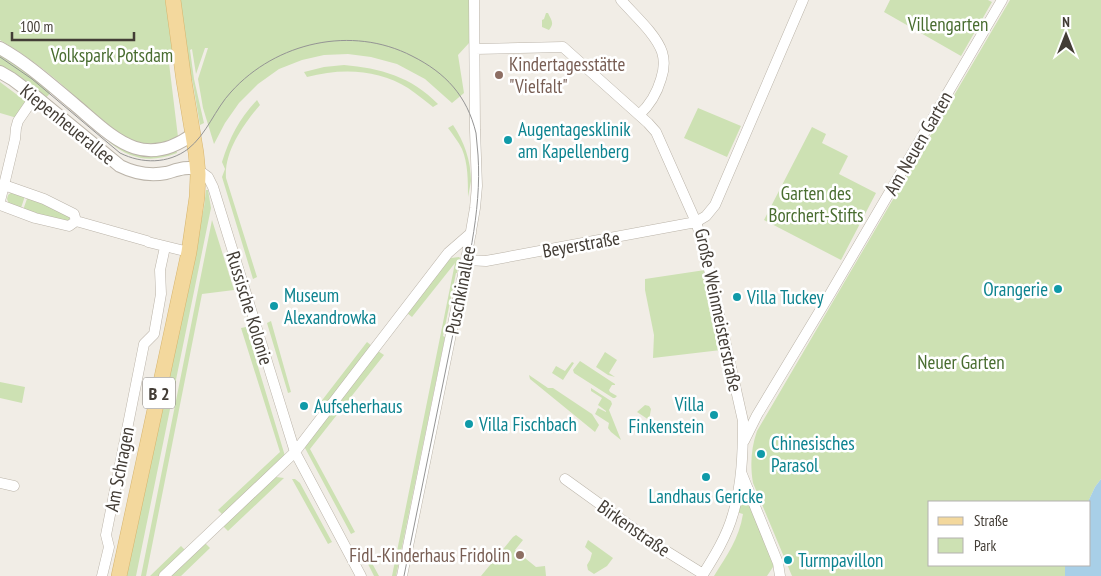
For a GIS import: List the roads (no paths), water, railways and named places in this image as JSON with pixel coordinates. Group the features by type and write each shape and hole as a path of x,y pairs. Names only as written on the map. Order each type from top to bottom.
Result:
{"main road":[{"name":"B 2","path":"173,0 197,169"},
{"name":"Am Schragen","path":"119,576 189,252 197,192 197,169"}],"street":[{"name":"Puschkinallee","path":"402,576 466,260 477,186 474,0"},
{"path":"621,0 658,43 664,62 660,84 648,107 639,115"},
{"name":"Große Weinmeisterstraße","path":"703,575 719,547 733,513 741,472 743,421 704,247 696,222 706,216 715,206 803,0"},
{"name":"Am Neuen Garten","path":"743,442 1002,0"},
{"path":"475,49 563,47 656,132 696,222"},
{"name":"Kiepenheuerallee","path":"0,48 44,78 111,136 126,145 148,150 165,149 181,143 193,134"},
{"name":"Kiepenheuerallee","path":"0,72 36,97 116,164 125,169 150,174 185,168 197,169"},
{"path":"36,97 18,121 0,203 35,218 69,226 76,221"},
{"name":"Russische Kolonie","path":"197,169 208,177 213,186 294,452 361,576"},
{"path":"4,185 44,199 74,214 76,221"},
{"path":"76,221 165,247 189,252"},
{"name":"Beyerstraße","path":"466,260 486,261 696,222"},
{"path":"164,576 294,452 448,253 471,233"},
{"name":"Am Schragen","path":"102,576 108,547 106,535 144,344 154,334 161,294 160,270 165,247"},
{"path":"741,472 778,563 780,575"},
{"name":"Birkenstraße","path":"566,479 658,546 703,575"},
{"path":"0,483 14,486"}],"water":[{"path":"1101,479 1101,576 1065,576 1065,566 1091,566 1091,501 1088,501"}],"tram line":[{"path":"0,57 32,79 120,153 146,161 172,158 188,149 195,143 225,99 249,75 270,61 292,50 316,44 340,41 365,42 389,47 412,56 435,70 445,78 461,97 476,133 479,177 478,198 468,264 404,576"}],"place":[{"name":"Kindertagesstätte \"Vielfalt\"","path":"499,75"},
{"name":"Augentagesklinik am Kapellenberg","path":"508,140"},
{"name":"Orangerie","path":"1058,289"},
{"name":"Villa Tuckey","path":"737,297"},
{"name":"Museum Alexandrowka","path":"274,306"},
{"name":"Aufseherhaus","path":"304,406"},
{"name":"Villa Finkenstein","path":"714,415"},
{"name":"Villa Fischbach","path":"469,424"},
{"name":"Chinesisches Parasol","path":"761,454"},
{"name":"Landhaus Gericke","path":"706,477"},
{"name":"FidL-Kinderhaus Fridolin","path":"520,555"},
{"name":"Turmpavillon","path":"788,560"}],"park label":[{"name":"Villengarten","path":"948,24"},
{"name":"Volkspark Potsdam","path":"112,55"},
{"name":"Garten des Borchert-Stifts","path":"816,204"},
{"name":"Neuer Garten","path":"961,362"}]}
